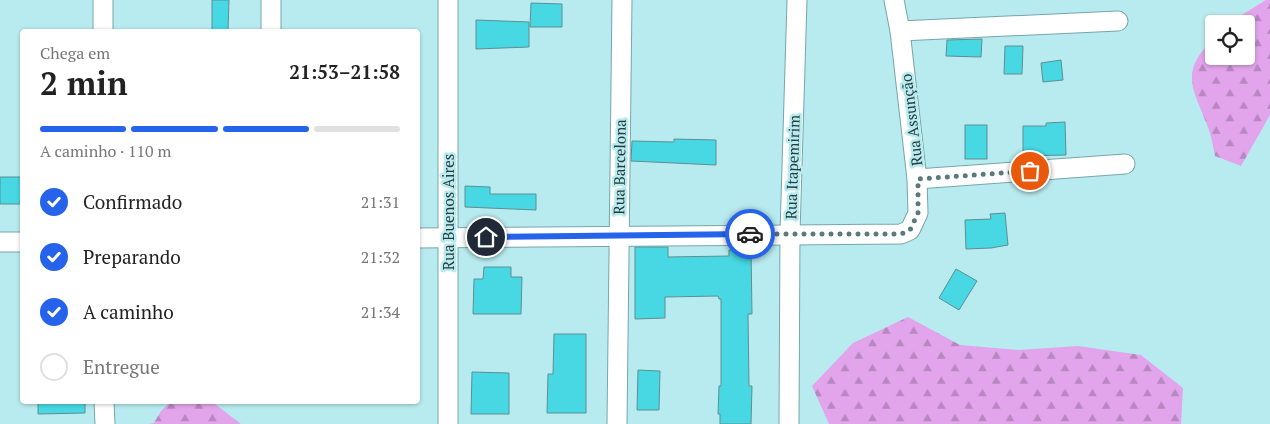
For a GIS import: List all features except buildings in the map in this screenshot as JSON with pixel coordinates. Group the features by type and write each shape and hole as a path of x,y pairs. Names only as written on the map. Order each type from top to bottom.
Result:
{"street":[{"path":"103,0 103,29"},
{"path":"271,0 271,29"},
{"name":"Rua Buenos Aires","path":"448,0 448,424"},
{"name":"Rua Barcelona","path":"618,424 618,236 622,0"},
{"name":"Rua Itapemirim","path":"789,424 790,233 797,0"},
{"name":"Rua Assunção","path":"790,233 901,234 910,230 918,213 918,179 900,31 894,0"},
{"path":"900,31 1118,21"},
{"path":"918,179 1124,164"},
{"path":"420,238 790,233"},
{"path":"0,242 20,242"},
{"path":"104,404 104,424"}],"green space":[{"path":"1266,0 1270,0 1270,115 1241,166 1215,156 1210,133 1192,83 1192,73 1195,62 1205,48 1205,65 1255,65 1255,15 1242,15"},
{"path":"908,317 960,345 1019,350 1078,346 1141,355 1183,388 1181,424 829,424 812,386 853,343"},
{"path":"168,404 215,404 241,424 149,424 154,423"}],"way so far":[{"path":"750,234 901,234 910,230 915,223 918,213 918,179 1030,171"}],"route":[{"path":"486,237 750,234"}]}
